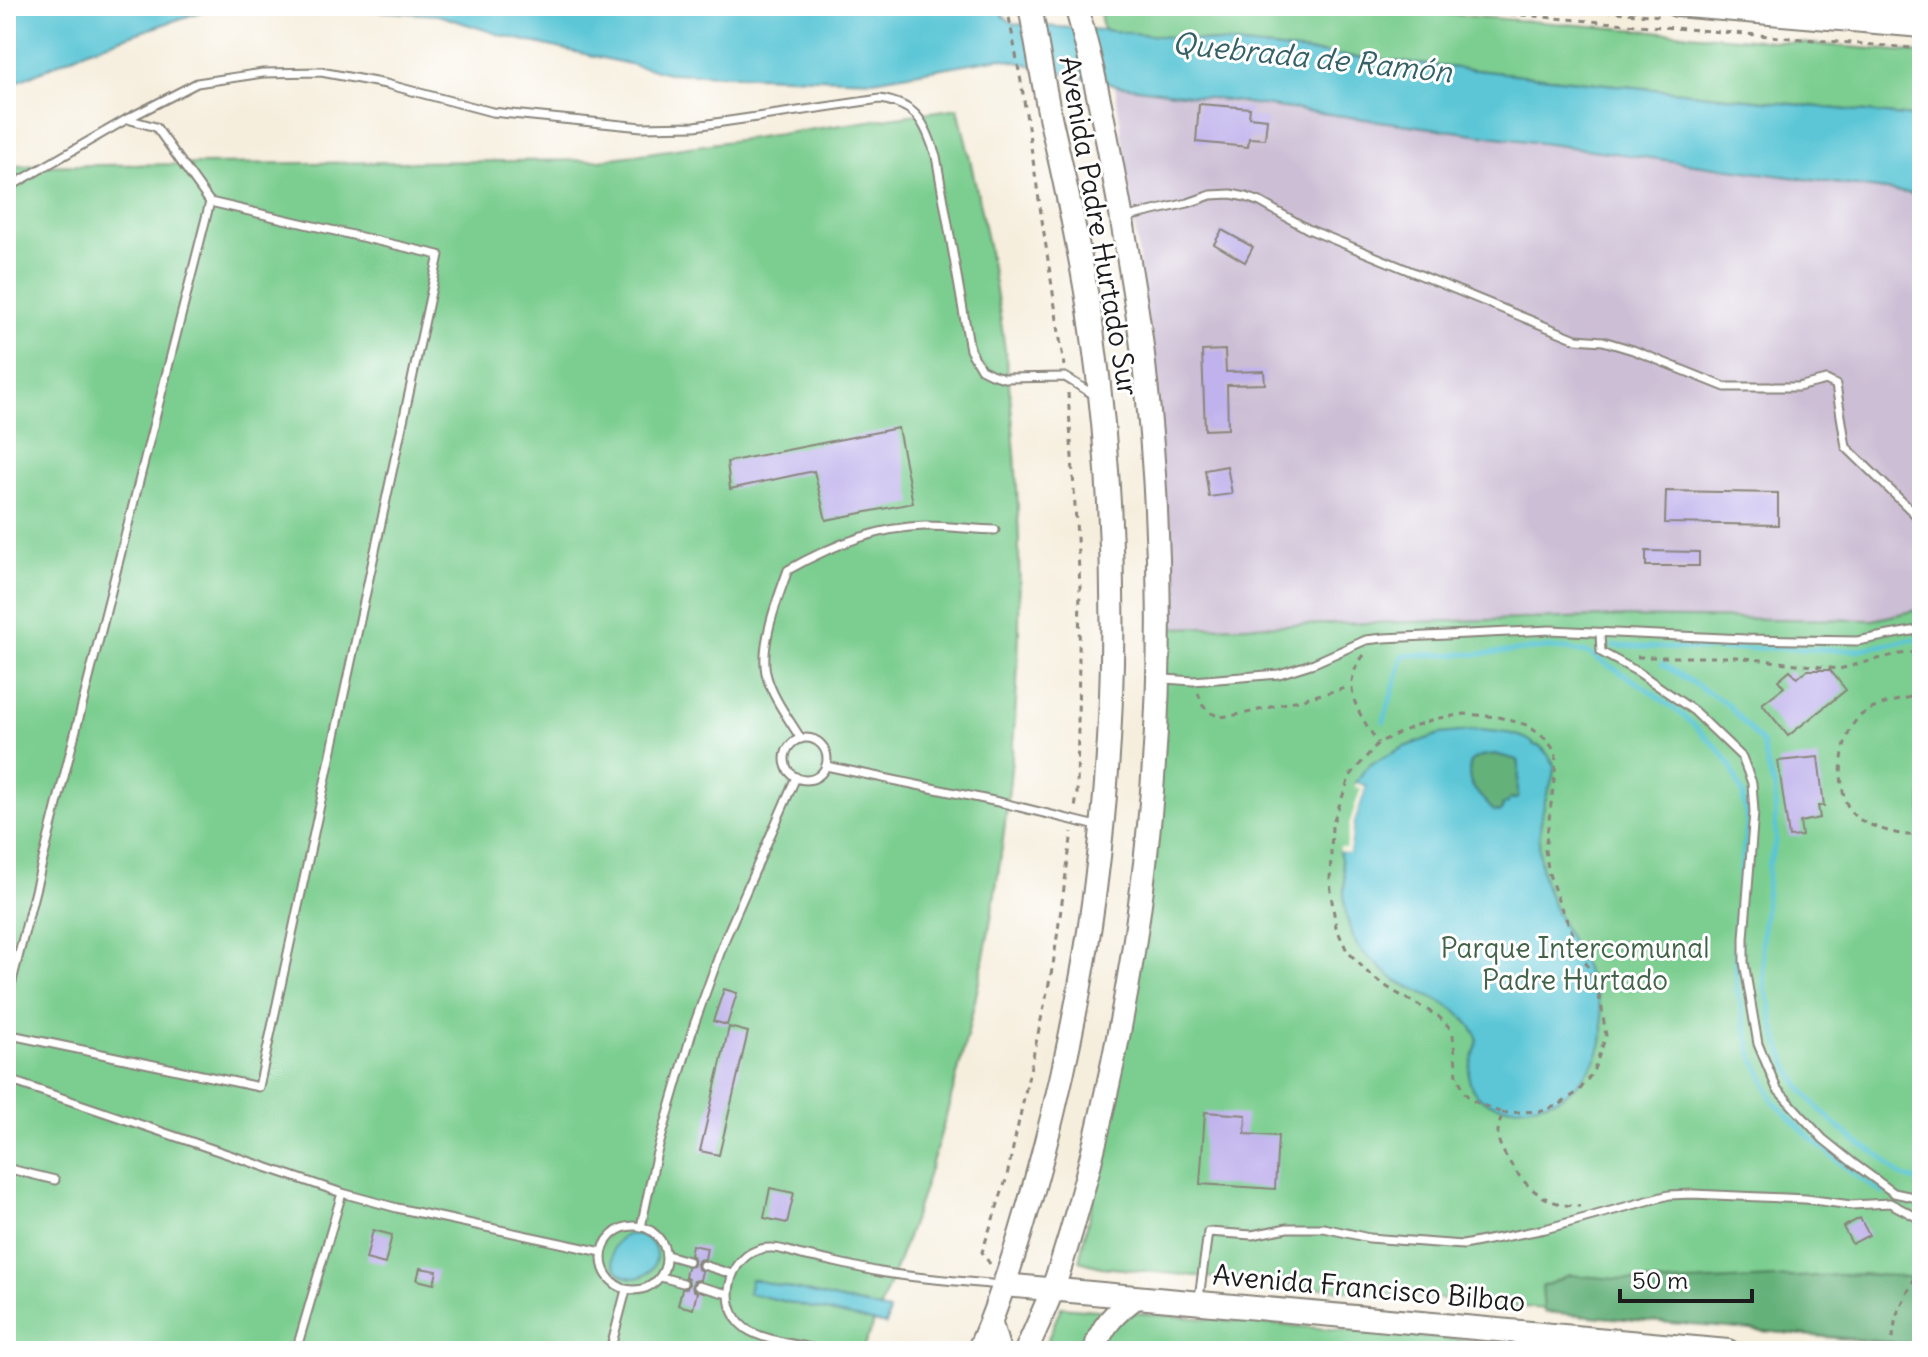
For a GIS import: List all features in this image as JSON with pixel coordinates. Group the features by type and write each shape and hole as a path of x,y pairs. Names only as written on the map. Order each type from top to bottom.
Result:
{"main road":[{"name":"Avenida Padre Hurtado Sur","path":"978,1351 991,1324 1039,1171 1069,1043 1083,972 1103,828 1109,742 1113,613 1101,399 1081,258 1051,118 1022,6"},
{"path":"1676,6 1922,27"},
{"name":"Avenida Padre Hurtado Sur","path":"1026,1351 1052,1288 1090,1161 1129,980 1150,824 1159,670 1157,516 1152,439 1136,301 1102,106 1078,10"},
{"name":"Avenida Francisco Bilbao","path":"1004,1285 1375,1318 1552,1343 1728,1351"},
{"path":"1095,1351 1101,1332 1135,1298"},
{"path":"991,1324 999,1351"}],"lane":[{"path":"6,189 127,119 197,83 263,73 321,72 386,84 492,112 642,127 695,126 880,99 898,102 918,117 936,156 970,350 981,369 1004,378 1065,377 1101,399"},
{"path":"6,1034 259,1087 439,255 210,202 156,127 127,119"},
{"path":"1121,219 1211,195 1246,197 1308,229 1576,339 1603,341 1633,350 1725,387 1798,387 1826,380 1836,385 1846,447 1922,521"},
{"path":"6,1005 210,202"},
{"path":"801,739 771,687 764,661 773,613 788,570 810,557 866,534 924,526 995,530"},
{"path":"1159,670 1165,679 1193,681 1279,674 1314,663 1366,640 1550,630 1857,641 1922,629"},
{"path":"1600,633 1601,652 1638,672 1694,711 1742,757 1752,783 1754,812 1744,962 1758,1044 1777,1089 1823,1139 1853,1163 1894,1193 1922,1199"},
{"path":"801,739 814,739 827,753 826,766 814,779 808,780 796,777 787,768 785,756 790,745 801,739"},
{"path":"826,766 1003,803 1103,828"},
{"path":"641,1227 656,1156 694,1025 725,939 796,777"},
{"path":"6,1079 342,1193 397,1208 602,1252"},
{"path":"6,1168 55,1180"},
{"path":"296,1351 342,1193"},
{"path":"1199,1304 1208,1232 1252,1235 1287,1228 1324,1228 1369,1238 1463,1245 1545,1229 1669,1195 1692,1194 1806,1199 1851,1205 1890,1203 1922,1220"},
{"path":"631,1226 641,1227 659,1237 667,1255 666,1266 661,1277 646,1289 626,1290 609,1280 604,1272 602,1252 612,1234 631,1226"},
{"path":"827,1351 766,1337 747,1329 733,1314 728,1294 732,1274 745,1258 772,1248 882,1272 1004,1285"},
{"path":"667,1255 688,1261"},
{"path":"703,1265 732,1274"},
{"path":"661,1277 683,1283"},
{"path":"698,1286 728,1294"},
{"path":"610,1351 626,1290"}],"path":[{"path":"1004,1285 982,1252 1006,1180 1050,978 1074,820 1080,586 1065,377 1012,30 1022,6"},
{"path":"1414,6 1922,49"},
{"path":"1653,666 1642,658 1736,657 1839,669 1922,651"},
{"path":"1366,653 1354,667 1350,687 1360,714 1378,743"},
{"path":"1193,681 1203,706 1220,717 1350,687"},
{"path":"1922,694 1874,708 1858,718 1845,742 1841,786 1851,812 1859,819 1888,831 1909,835 1922,832"},
{"path":"1465,714 1498,717 1527,725 1547,740 1556,753 1545,850 1549,874 1591,974 1601,1003 1606,1036 1593,1072 1579,1091 1559,1105 1542,1111 1502,1113 1471,1100 1465,1093 1457,1075 1453,1035 1449,1027 1438,1016 1393,991 1364,970 1347,951 1336,927 1330,881 1332,825 1350,776 1378,743 1434,719 1465,714"},
{"path":"1502,1113 1497,1135 1500,1145 1529,1187 1544,1198 1567,1206 1586,1206"},
{"path":"1891,1351 1896,1316 1922,1263"}],"shaded area":[{"path":"1115,85 1922,195 1922,609 1873,620 1605,617 1168,628 1149,335"}],"green space":[{"path":"1099,6 1345,6 1922,53 1922,118 1103,30"},
{"path":"958,108 988,245 1009,384 1018,508 1019,631 1012,754 998,877 975,998 945,1118 908,1236 862,1351 6,1351 6,166 600,160"},
{"name":"Parque Intercomunal Padre Hurtado","path":"1922,609 1922,1347 1101,1267 1079,1261 1110,1122 1168,628 1605,617 1873,620"},
{"path":"1495,754 1518,760 1519,797 1510,798 1501,811 1493,812 1471,784 1469,770 1471,761"},
{"path":"1862,1274 1922,1278 1922,1345 1544,1312 1542,1287 1569,1275 1666,1283"},
{"path":"1061,1307 1538,1346 1540,1351 1043,1351"}],"water":[{"path":"25,6 218,6 90,49 6,87 6,20"},
{"name":"Quebrada de Ramón","path":"225,6 998,6 1003,16 1014,24 1103,30 1922,118 1922,195 1115,85 1000,58 874,80 669,73 504,36 438,15 317,7"},
{"path":"1480,730 1517,735 1540,746 1554,765 1540,825 1541,866 1554,908 1596,994 1603,1035 1599,1052 1584,1077 1556,1099 1512,1107 1483,1100 1470,1083 1470,1064 1477,1040 1469,1023 1441,1002 1397,981 1365,955 1348,923 1339,851 1349,852 1366,786 1356,783 1371,764 1404,747 1440,734","holes":["1495,754 1518,760 1519,797 1509,799 1499,812 1493,811 1471,784 1471,761"]},
{"path":"634,1234 649,1241 656,1256 649,1271 634,1278 619,1271 612,1256 619,1241"},
{"path":"751,1279 889,1311 886,1325 748,1293"}],"pier":[{"path":"1356,783 1366,786 1354,823 1349,853 1339,851 1339,847 1346,848 1350,822 1361,788 1355,787"}],"building":[{"path":"1199,104 1250,108 1249,117 1267,119 1265,139 1249,138 1248,147 1196,142"},
{"path":"1222,230 1253,247 1245,262 1214,244"},
{"path":"1225,350 1226,372 1264,371 1265,384 1227,385 1228,429 1205,430 1202,351"},
{"path":"898,428 913,503 826,520 814,471 730,489 727,462"},
{"path":"1227,466 1232,494 1209,497 1205,470"},
{"path":"1666,491 1778,493 1778,525 1665,523"},
{"path":"1646,551 1699,552 1699,566 1646,566"},
{"path":"1790,670 1797,678 1808,670 1830,670 1846,690 1788,736 1762,704 1784,687 1778,680"},
{"path":"1818,757 1824,806 1818,806 1820,818 1800,822 1802,836 1789,837 1778,761"},
{"path":"724,989 737,993 727,1025 713,1021"},
{"path":"729,1027 748,1032 719,1155 700,1151"},
{"path":"1205,1112 1246,1115 1245,1134 1278,1136 1275,1189 1200,1184"},
{"path":"770,1188 794,1193 787,1223 764,1218"},
{"path":"1860,1218 1869,1235 1852,1244 1843,1227"},
{"path":"373,1230 392,1235 385,1264 366,1259"},
{"path":"692,1245 707,1248 705,1259 697,1264 702,1271 700,1280 692,1285 697,1292 693,1309 678,1305 682,1289 689,1284 685,1277 687,1267 694,1262 690,1255"},
{"path":"420,1268 437,1271 434,1284 417,1280"}],"waterway":[{"path":"1614,646 1856,650 1922,638"},
{"path":"1384,721 1403,655 1567,649 1590,654 1643,686 1685,717 1719,749 1731,766 1743,796 1747,824 1735,937 1737,989 1751,1051 1774,1102 1855,1175 1883,1193"},
{"path":"1662,664 1727,704 1762,743 1775,788 1776,840 1769,865 1762,942 1765,989 1776,1032 1791,1071 1812,1101 1841,1129 1882,1157 1899,1174 1922,1183"}]}
